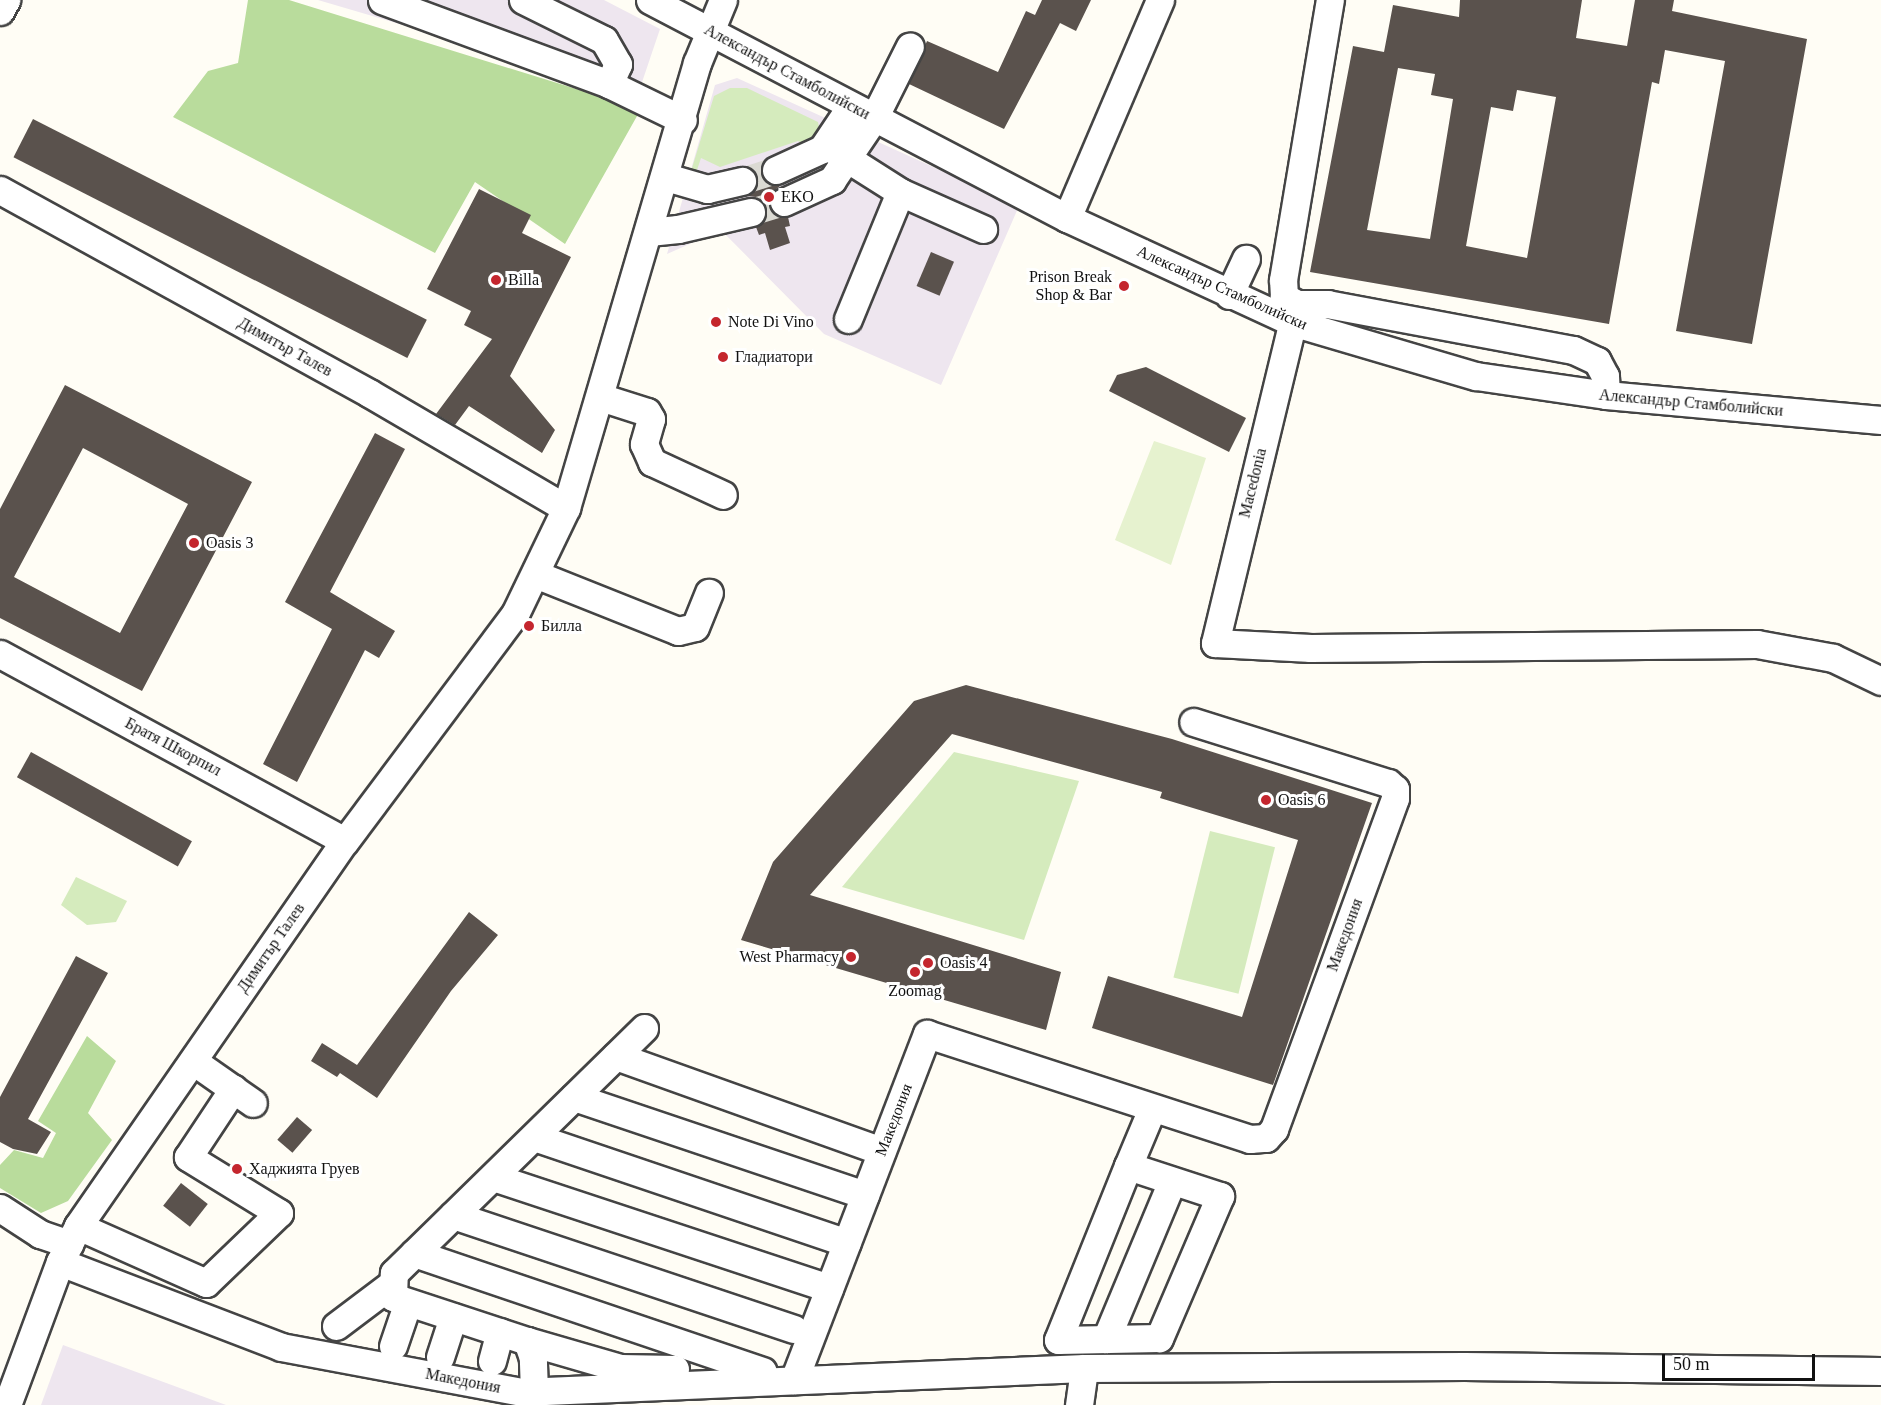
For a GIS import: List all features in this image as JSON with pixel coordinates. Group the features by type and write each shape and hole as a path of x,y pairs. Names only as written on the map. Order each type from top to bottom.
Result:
{"street":[{"path":"0,11 6,0"},
{"path":"382,0 609,84 683,120"},
{"path":"524,0 604,40 618,64 609,84"},
{"name":"Александър Стамболийски","path":"651,0 1067,218 1229,294 1294,313 1476,376 1606,396 1881,420"},
{"name":"Димитър Талев","path":"7,1405 69,1244 345,841 515,614 567,508 683,120 697,63 723,0"},
{"path":"1067,218 1160,0"},
{"path":"1330,0 1283,280 1284,297 1294,313 1328,304 1573,350 1597,361 1605,376 1606,396"},
{"path":"784,202 825,185 836,153 862,112 910,46"},
{"path":"776,170 836,153 900,192 983,229"},
{"path":"666,177 707,189 742,181"},
{"name":"Димитър Талев","path":"0,190 369,393 567,508"},
{"path":"848,319 900,192"},
{"path":"649,232 678,229 751,212"},
{"path":"1229,294 1246,259"},
{"name":"Macedonia","path":"1294,313 1215,644 1311,648 1757,644 1833,658 1881,681"},
{"path":"600,397 647,411 651,419 644,444 652,462 723,495"},
{"path":"535,574 678,631 695,627 709,593"},
{"name":"Братя Шкорпил","path":"0,654 345,841"},
{"name":"Македония","path":"69,1244 280,1347 534,1392 794,1380 927,1034 1250,1139 1266,1138 1274,1129 1395,798 1395,789 1388,783 1193,722"},
{"path":"393,1346 400,1292 394,1273 644,1029"},
{"path":"616,1056 882,1151"},
{"path":"0,1208 40,1234 206,1283 279,1213 188,1157 243,1096 193,1060"},
{"path":"574,1097 865,1195"},
{"path":"1128,1166 1220,1196 1159,1338 1058,1340 1128,1166 1152,1109"},
{"path":"534,1137 847,1243"},
{"path":"493,1176 829,1288"},
{"path":"1106,1339 1172,1181"},
{"path":"453,1215 793,1329"},
{"path":"400,1292 453,1317 620,1368 763,1371 414,1253"},
{"path":"336,1326 400,1292"},
{"path":"440,1357 453,1317"},
{"path":"492,1361 500,1332"},
{"path":"527,1341 533,1358 534,1392"},
{"path":"794,1380 1084,1368 1464,1366 1881,1371"},
{"path":"1079,1405 1084,1368"}],"shaded area":[{"path":"318,0 604,0 660,29 638,94"},
{"path":"737,78 1019,206 941,385 824,334 721,230 667,254 715,85"},
{"path":"63,1345 226,1405 41,1405"}],"green space":[{"path":"248,0 289,0 641,109 565,244 475,182 435,253 173,117 208,71 238,63"},
{"path":"730,88 747,88 818,122 822,142 814,149 798,141 720,167 701,158 692,185 688,181 714,96"},
{"path":"1154,441 1206,458 1171,565 1115,540"},
{"path":"954,752 1079,781 1024,940 842,887"},
{"path":"1210,831 1275,847 1238,994 1173,978"},
{"path":"76,877 127,901 116,922 87,925 61,905"},
{"path":"87,1036 116,1061 88,1113 112,1140 68,1201 41,1213 0,1188 0,1165 14,1150 43,1158 56,1133 38,1121"}],"building":[{"path":"1042,0 1091,0 1076,31 1060,23 1004,129 909,84 927,41 998,72 1026,11 1035,15"},
{"path":"1460,0 1582,0 1576,38 1627,46 1635,0 1674,0 1672,11 1807,39 1752,344 1676,331 1725,61 1665,50 1659,84 1652,82 1609,324 1310,272 1353,46 1384,52 1393,5 1459,17","holes":["1398,68 1435,74 1431,95 1453,99 1430,239 1367,230","1517,90 1556,97 1527,258 1466,246 1491,107 1513,111"]},
{"path":"33,119 427,320 407,358 13,157"},
{"path":"762,163 762,177 780,186 771,193 770,208 775,215 788,217 790,226 785,227 790,243 770,250 765,233 759,235 756,227 766,217 766,208 756,197 746,196 757,185 757,177 748,167"},
{"name":"Billa","path":"479,189 531,215 522,233 571,257 510,376 555,430 542,453 469,406 455,425 436,414 492,339 464,325 471,311 427,289"},
{"path":"931,252 954,262 940,296 917,286"},
{"path":"1146,367 1246,418 1229,452 1109,391 1117,375"},
{"name":"Oasis 3","path":"65,385 252,482 142,691 0,618 0,509","holes":["83,448 188,504 120,633 14,577"]},
{"path":"375,433 405,449 330,592 395,631 379,658 365,650 297,782 263,764 332,629 285,602"},
{"path":"966,685 1172,739 1372,803 1273,1085 1092,1028 1108,976 1242,1017 1298,840 1160,798 1162,792 952,734 810,895 1061,972 1046,1030 741,940 773,862 914,701"},
{"path":"31,752 192,841 178,867 17,777"},
{"path":"469,912 498,935 451,991 377,1098 340,1073 337,1077 311,1061 322,1043 357,1065"},
{"path":"76,956 108,973 28,1119 51,1132 37,1154 13,1149 0,1142 0,1097"},
{"path":"297,1117 312,1130 292,1153 277,1140"},
{"path":"181,1183 208,1204 190,1227 163,1206"}],"tunnel":[{"path":"742,181 776,170"},
{"path":"751,212 784,202"}],"place":[{"name":"EKO","path":"769,197"},
{"name":"Billa","path":"496,280"},
{"name":"Prison Break Shop & Bar","path":"1124,286"},
{"name":"Note Di Vino","path":"716,322"},
{"name":"Гладиатори","path":"723,357"},
{"name":"Oasis 3","path":"194,543"},
{"name":"Билла","path":"529,626"},
{"name":"Oasis 6","path":"1266,800"},
{"name":"West Pharmacy","path":"851,957"},
{"name":"Oasis 4","path":"928,963"},
{"name":"Zoomag","path":"915,972"},
{"name":"Хаджията Груев","path":"237,1169"}]}
